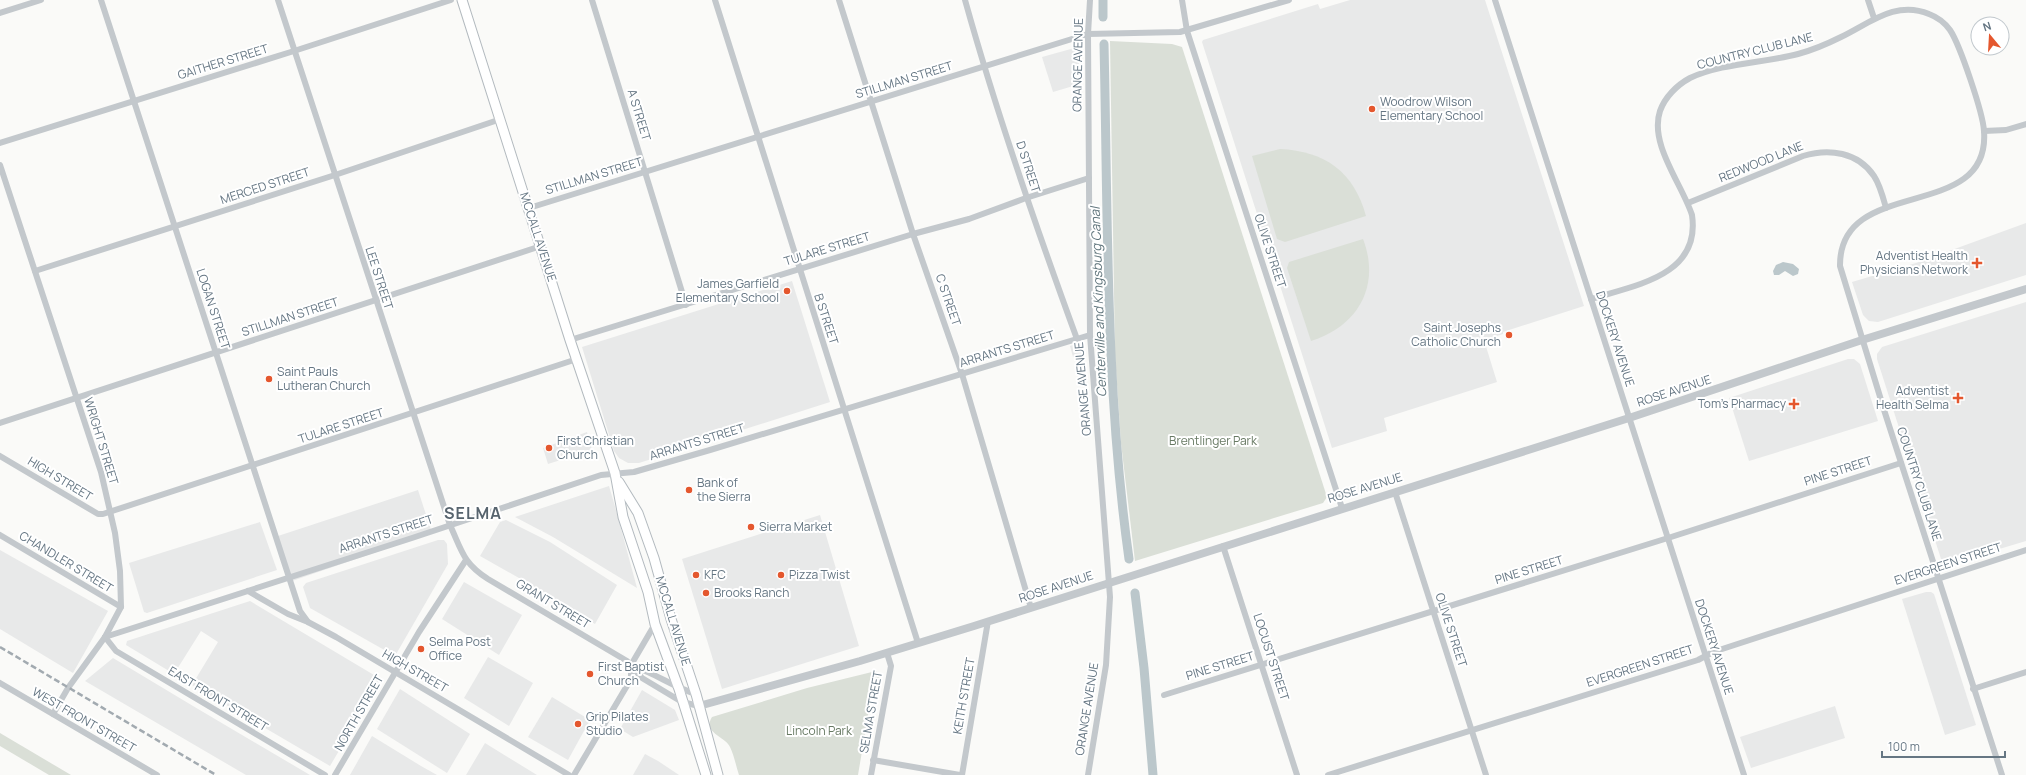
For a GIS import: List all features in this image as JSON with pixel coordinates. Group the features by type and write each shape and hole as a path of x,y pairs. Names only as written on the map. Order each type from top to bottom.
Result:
{"main road":[{"name":"MCCALL AVENUE","path":"462,0 570,340 615,473 623,517 648,592 655,624 679,688 682,702 706,775"},
{"name":"MCCALL AVENUE","path":"615,473 640,520 658,571 696,694 718,775"}],"street":[{"path":"0,13 41,0"},
{"name":"LOGAN STREET","path":"101,0 289,578 300,611 308,622"},
{"name":"LEE STREET","path":"278,0 375,300 450,525 466,560"},
{"name":"GAITHER STREET","path":"0,143 451,0"},
{"name":"A STREET","path":"592,0 686,304"},
{"name":"B STREET","path":"715,0 918,643"},
{"name":"C STREET","path":"839,0 913,234 962,374 1031,608"},
{"name":"D STREET","path":"965,0 984,66 1026,198 1077,339"},
{"name":"ORANGE AVENUE","path":"1088,775 1106,665 1109,583 1090,335 1088,34 1090,0"},
{"name":"OLIVE STREET","path":"1182,0 1187,31 1342,508"},
{"name":"STILLMAN STREET","path":"529,208 1088,34 1096,32 1167,34 1187,31 1289,0"},
{"name":"DOCKERY AVENUE","path":"1495,0 1744,775"},
{"path":"1868,0 1874,18"},
{"name":"COUNTRY CLUB LANE","path":"1591,299 1658,277 1678,263 1690,244 1694,225 1688,203 1663,151 1658,135 1660,112 1668,96 1675,89 1692,78 1705,73 1812,50 1840,38 1874,18 1893,10 1909,9 1930,14 1944,23 1958,46 1984,131 1981,157 1976,166 1965,178 1950,187 1872,213 1859,221 1845,238 1841,252 1841,273 1973,689 2002,775"},
{"name":"MERCED STREET","path":"35,271 335,175 501,119"},
{"path":"1984,131 2006,130 2026,124"},
{"name":"REDWOOD LANE","path":"1688,203 1803,156 1817,152 1832,152 1848,155 1869,170 1878,183 1886,208"},
{"name":"WRIGHT STREET","path":"0,165 101,472 110,512 120,571 120,607 105,637 68,688 53,714"},
{"name":"TULARE STREET","path":"570,340 913,234 969,219 1026,198 1089,178"},
{"name":"STILLMAN STREET","path":"0,423 541,246"},
{"name":"ROSE AVENUE","path":"699,706 708,702 731,697 887,653 988,622 1342,508 1629,418 1862,340 2026,289"},
{"name":"ARRANTS STREET","path":"105,637 601,475 642,470 1090,335"},
{"name":"TULARE STREET","path":"110,512 414,414 577,359"},
{"name":"HIGH STREET","path":"0,456 98,514 110,512"},
{"name":"PINE STREET","path":"1164,695 1668,538 1901,463"},
{"name":"OLIVE STREET","path":"1395,492 1486,775"},
{"name":"CHANDLER STREET","path":"0,535 120,607"},
{"name":"LOCUST STREET","path":"1223,546 1297,775"},
{"name":"EVERGREEN STREET","path":"1328,775 1706,656 1713,652 2026,550"},
{"name":"GRANT STREET","path":"466,560 473,569 488,579 627,661 642,678 682,702 699,706"},
{"name":"NORTH STREET","path":"335,775 428,617 466,560"},
{"name":"HIGH STREET","path":"248,591 288,614 308,622 396,672 569,775"},
{"name":"KEITH STREET","path":"961,775 988,622"},
{"path":"574,775 631,679 631,665 655,624"},
{"name":"EAST FRONT STREET","path":"105,637 115,650 325,775"},
{"name":"SELMA STREET","path":"871,775 891,666 887,653"},
{"name":"GRANT STREET","path":"631,665 645,670 679,688 696,694"},
{"path":"1973,689 2026,672"},
{"name":"WEST FRONT STREET","path":"0,683 157,775"},
{"path":"696,694 708,702"},
{"path":"873,760 961,775"}],"shaded area":[{"path":"1350,0 1485,0 1584,306 1503,332 1503,334 1484,340 1497,382 1384,418 1387,431 1332,448 1202,42 1203,40 1318,4 1320,9"},
{"path":"1078,47 1080,84 1053,92 1042,57"},
{"path":"2026,223 2026,275 1878,322 1869,321 1863,315 1852,282 1916,263"},
{"path":"1783,262 1793,264 1799,269 1798,274 1793,276 1785,271 1779,275 1774,275 1773,271 1776,265"},
{"path":"792,281 830,402 639,463 628,463 619,458 614,451 582,347"},
{"name":"Adventist Health Selma","path":"2026,302 2026,541 1946,565 1942,562 1877,359 1877,354 1882,347"},
{"path":"1085,341 1085,353 1073,357 1070,346"},
{"path":"1848,359 1854,359 1860,364 1878,421 1749,461 1729,398"},
{"path":"587,432 592,450 548,464 543,448"},
{"path":"609,486 637,588 553,537 515,517"},
{"path":"418,490 432,533 292,581 278,536"},
{"path":"820,515 859,646 722,689 682,559"},
{"path":"506,520 550,542 617,585 595,624 540,590 480,556 500,522"},
{"path":"260,522 277,570 147,613 144,612 129,563"},
{"path":"438,540 444,540 447,544 448,564 395,656 310,608 303,587 306,583"},
{"path":"0,550 108,611 73,673 0,629"},
{"path":"464,582 522,615 499,655 442,619"},
{"path":"1931,592 1934,594 1976,725 1945,735 1902,599"},
{"path":"250,601 379,678 379,683 330,766 192,685 218,642 201,631 174,674 126,645 127,641"},
{"path":"488,657 533,683 509,726 464,698"},
{"path":"113,658 310,775 246,775 85,681"},
{"path":"400,689 470,734 447,773 377,729"},
{"path":"642,690 675,710 679,720 633,737 620,729"},
{"path":"552,697 590,720 568,760 528,737"},
{"path":"1835,706 1845,738 1751,768 1740,737"},
{"path":"372,736 421,766 437,775 350,775"},
{"path":"485,743 493,748 537,775 466,775"},
{"path":"645,754 658,761 679,775 633,775"}],"green space":[{"name":"Brentlinger Park","path":"1110,41 1172,44 1182,47 1327,497 1323,503 1135,561 1121,443 1115,355"},
{"path":"1280,149 1311,154 1324,159 1335,167 1354,187 1366,216 1285,242 1277,239 1252,156"},
{"path":"1363,239 1368,256 1369,273 1367,288 1361,302 1353,315 1341,325 1327,334 1311,341 1287,268 1289,262"},
{"name":"Lincoln Park","path":"876,671 880,677 878,694 871,698 858,775 739,775 730,747 724,740 712,731 710,727 712,717 807,688"},
{"path":"0,733 71,775 49,775 0,746"}],"waterway":[{"name":"Centerville and Kingsburg Canal","path":"1103,0 1103,17"},
{"name":"Centerville and Kingsburg Canal","path":"1104,44 1107,237 1112,366 1121,495 1129,559"},
{"name":"Centerville and Kingsburg Canal","path":"1135,593 1144,668 1153,775"}],"railway":[{"path":"0,647 216,775"}],"place":[{"name":"Woodrow Wilson Elementary School","path":"1372,109"},
{"name":"Adventist Health Physicians Network","path":"1977,263"},
{"name":"James Garfield Elementary School","path":"787,291"},
{"name":"Saint Josephs Catholic Church","path":"1509,335"},
{"name":"Saint Pauls Lutheran Church","path":"269,379"},
{"name":"Adventist Health Selma","path":"1958,398"},
{"name":"Tom's Pharmacy","path":"1794,404"},
{"name":"First Christian Church","path":"549,448"},
{"name":"Bank of the Sierra","path":"689,490"},
{"name":"Sierra Market","path":"751,527"},
{"name":"KFC","path":"696,575"},
{"name":"Pizza Twist","path":"781,575"},
{"name":"Brooks Ranch","path":"706,593"},
{"name":"Selma Post Office","path":"421,649"},
{"name":"First Baptist Church","path":"590,674"},
{"name":"Grip Pilates Studio","path":"578,724"}],"district":[{"name":"SELMA","path":"473,513"}]}
